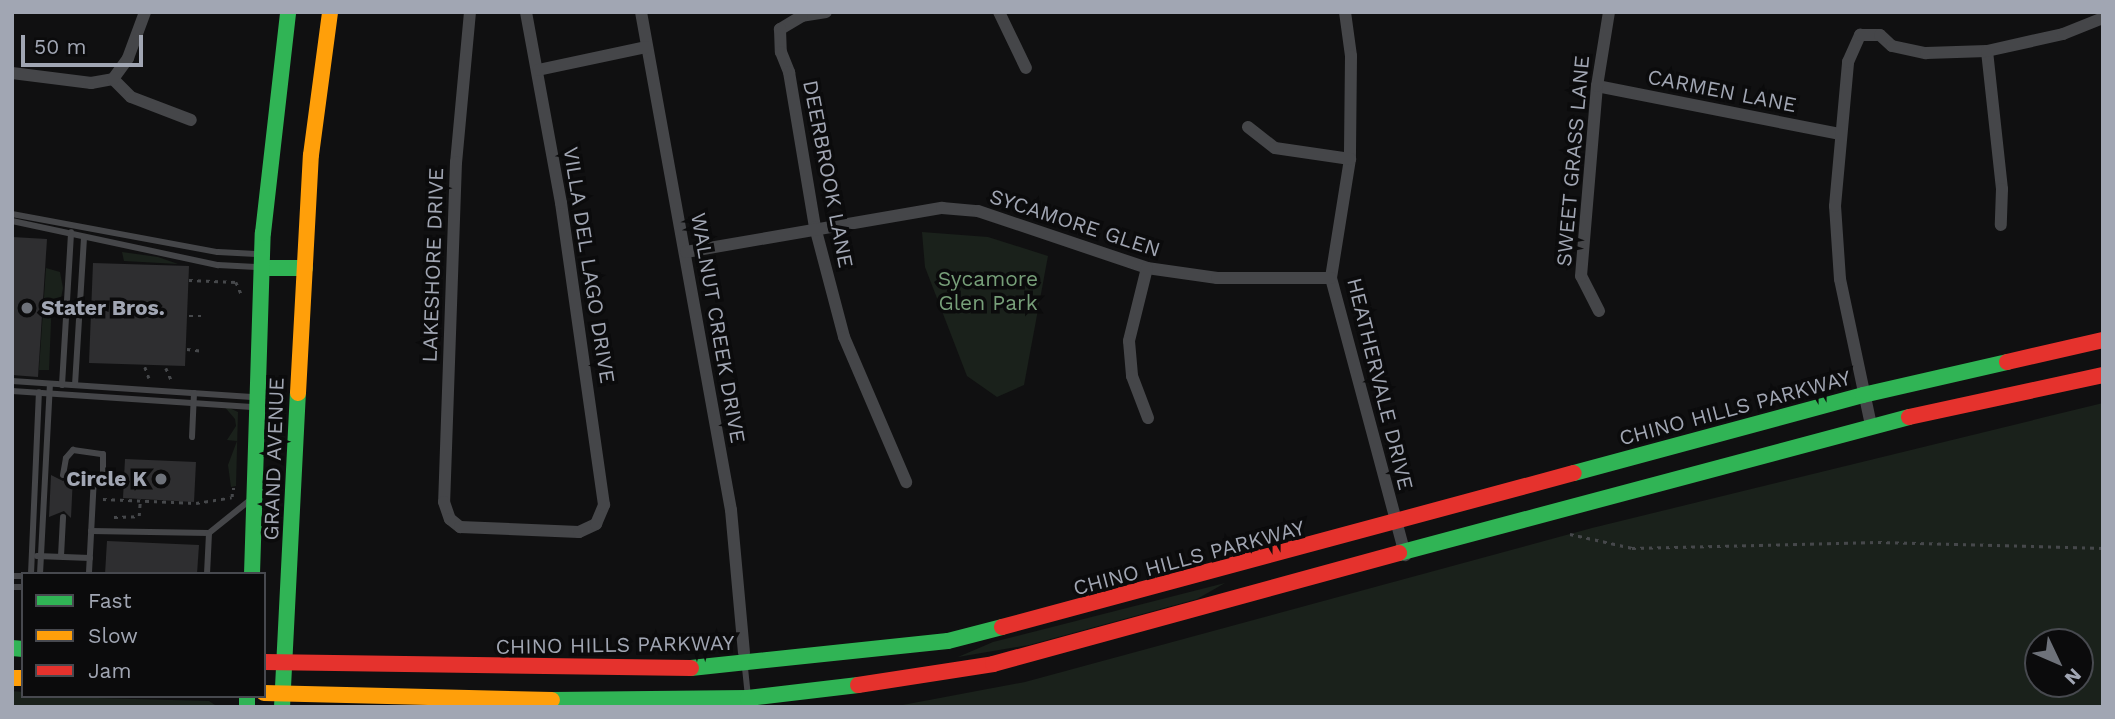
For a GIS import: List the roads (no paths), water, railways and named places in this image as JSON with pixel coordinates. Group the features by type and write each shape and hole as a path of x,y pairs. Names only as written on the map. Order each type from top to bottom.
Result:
{"main road":[{"name":"GRAND AVENUE","path":"253,572 263,261 289,12"},
{"name":"GRAND AVENUE","path":"282,700 311,155 330,12"},
{"path":"263,261 305,262"},
{"name":"CHINO HILLS PARKWAY","path":"266,662 585,670 948,641 1396,524 1863,395 2103,340"},
{"path":"282,700 748,702 993,664 1405,555 1871,425 2103,375"}],"street":[{"path":"12,73 91,83 113,79 128,58 145,12"},
{"name":"LAKESHORE DRIVE","path":"470,12 456,162 444,502 450,519 460,527 579,533 596,524"},
{"name":"VILLA DEL LAGO DRIVE","path":"526,12 538,70 601,481 604,505 596,524"},
{"name":"WALNUT CREEK DRIVE","path":"640,12 686,252 731,510 745,658"},
{"name":"DEERBROOK LANE","path":"826,12 802,16 780,29 815,227 844,337 906,482"},
{"path":"999,12 1027,68"},
{"name":"HEATHERVALE DRIVE","path":"1345,12 1352,56 1350,159 1331,278 1405,555"},
{"name":"SWEET GRASS LANE","path":"1599,311 1581,276 1597,86 1609,12"},
{"path":"1871,425 1840,279 1835,206 1839,134 1848,62 1860,35 1880,35 1892,46 1926,53 1987,51 2063,34 2103,18"},
{"path":"538,70 646,47"},
{"path":"1987,51 2002,189 2001,225"},
{"path":"113,79 131,97 191,120"},
{"name":"CARMEN LANE","path":"1597,86 1839,134"},
{"path":"1248,127 1275,148 1350,159"},
{"name":"SYCAMORE GLEN","path":"686,252 912,210 978,211 1147,268 1217,278 1331,278"},
{"path":"1147,268 1129,341 1132,376 1148,418"}],"lane":[{"path":"12,214 263,261"},
{"path":"12,221 218,265 263,261"},
{"path":"62,385 71,232"},
{"path":"75,385 84,237"},
{"path":"12,382 194,393 260,402"},
{"path":"31,572 40,383"},
{"path":"40,572 50,384"},
{"path":"12,391 193,403 260,402"},
{"path":"192,437 194,393"},
{"path":"63,475 66,458 73,450 99,451 103,478 94,477 89,572"},
{"path":"91,531 209,533 256,494"},
{"path":"61,556 62,517"},
{"path":"207,572 209,533"},
{"path":"32,555 90,558"},
{"name":"WALNUT CREEK DRIVE","path":"745,658 748,702"}],"place":[{"name":"Stater Bros.","path":"27,308"},
{"name":"Circle K","path":"161,479"}],"park label":[{"name":"Sycamore Glen Park","path":"988,291"}]}
